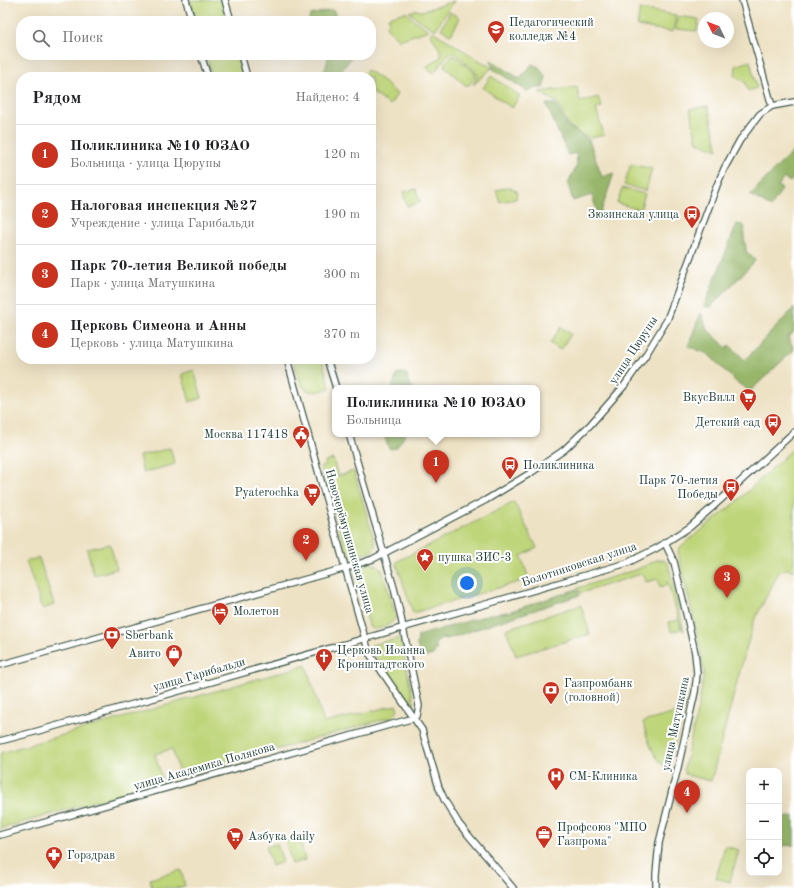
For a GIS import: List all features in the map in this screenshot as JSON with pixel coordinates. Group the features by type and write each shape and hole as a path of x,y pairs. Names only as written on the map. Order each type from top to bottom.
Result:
{"street":[{"path":"186,0 191,16"},
{"path":"225,0 230,16"},
{"path":"742,0 772,106 794,102"},
{"path":"203,60 207,72"},
{"path":"242,60 246,72"},
{"name":"улица Цюрупы","path":"346,568 373,559 486,500 532,472 564,450 590,425 630,379 667,320 710,202 724,169 749,127 760,114 772,106"},
{"name":"Новочерёмушкинская улица","path":"288,364 371,657 422,730 439,788 459,824 514,888"},
{"path":"329,364 335,385"},
{"name":"Болотниковская улица","path":"403,628 615,567 638,558 665,543 700,518 794,432"},
{"path":"350,437 394,588 419,706 414,718"},
{"name":"улица Матушкина","path":"656,888 659,844 695,692 697,673 693,646 672,555 665,543"},
{"path":"0,665 346,568"},
{"name":"улица Гарибальди","path":"0,741 403,628"},
{"name":"улица Академика Полякова","path":"0,835 414,718"}],"green space":[{"path":"190,0 221,0 226,16 195,16"},
{"path":"454,1 435,30 409,12 416,10 422,11"},
{"path":"640,9 676,15 673,32 637,26"},
{"path":"331,10 334,11 336,16 310,16"},
{"path":"406,12 414,20 429,30 399,40 386,27 389,21 388,17"},
{"path":"450,12 460,18 451,35 441,29"},
{"path":"678,16 698,19 697,31 675,29"},
{"path":"432,31 492,68 473,85 478,76 476,72 455,53 449,53 434,73 426,67 441,57 440,50 431,34"},
{"path":"451,56 455,56 475,73 475,78 469,85 465,85 445,67 445,63"},
{"path":"207,60 238,60 242,72 211,72"},
{"path":"328,60 349,60 339,72 320,72 325,70"},
{"path":"491,60 520,79 532,64 539,67 546,78 543,88 535,88 527,91 493,69"},
{"path":"750,61 757,88 748,91 745,82 735,76 736,66"},
{"path":"376,76 397,94 390,105 376,95"},
{"path":"491,76 520,96 512,108 483,88"},
{"path":"577,87 580,102 598,97 602,107 596,109 604,135 591,138 582,135 568,125 558,103 539,92"},
{"path":"546,104 556,104 567,126 589,140 602,177 614,173 599,218 592,195 573,201 568,184 577,165 576,153 568,155"},
{"path":"708,106 718,150 697,142 690,109"},
{"path":"794,150 794,178 790,182 784,178 778,186 782,189 771,207 750,195"},
{"path":"631,164 652,169 646,191 624,185"},
{"path":"509,187 517,191 516,199 500,202 496,190"},
{"path":"622,188 645,194 640,210 617,203"},
{"path":"416,189 420,203 407,206 403,192"},
{"path":"737,224 743,225 745,228 744,237 746,251 755,260 711,307 704,306"},
{"path":"794,308 794,332 788,338 794,349 793,351 750,391 736,382 708,354 688,346 701,312 707,329 727,348 729,345 745,360"},
{"path":"561,327 571,334 560,350 550,343"},
{"path":"295,364 323,364 330,388 313,392 307,390 303,387"},
{"path":"194,370 202,398 190,402 182,374"},
{"path":"397,374 407,374 408,382 410,385 393,385"},
{"path":"385,437 404,437 396,448 390,449"},
{"path":"170,448 175,464 143,473 139,456"},
{"path":"794,448 794,571 785,569 778,574 754,621 711,781 690,776 685,774 684,769 699,704 704,672 700,647 678,552 680,547 734,504"},
{"path":"333,459 338,476 354,471 376,546 371,552 348,558 320,467 326,465 325,461"},
{"path":"514,502 537,548 521,556 529,579 413,613 396,562"},
{"path":"110,544 117,569 94,575 87,549"},
{"path":"39,558 54,605 42,609 26,561"},
{"path":"657,560 663,560 668,563 684,631 667,581 668,585 660,587 658,579 646,582 645,578 641,574 581,593 578,588 638,569"},
{"path":"370,563 377,565 382,570 396,616 389,625 377,629 370,628 354,574 356,569"},
{"path":"577,589 580,595 447,639 441,638 435,644 437,648 433,655 421,658 417,645 418,636 491,614 508,612"},
{"path":"581,605 590,634 516,656 506,629"},
{"path":"679,620 681,629 671,632 669,622"},
{"path":"400,638 414,703 413,707 411,708 375,654 371,645"},
{"path":"306,665 324,723 396,705 398,709 392,717 180,777 172,749 155,754 163,782 0,829 0,753"},
{"path":"683,711 668,770 654,754 643,722"},
{"path":"794,816 794,845 782,846 782,818"},
{"path":"299,836 305,860 292,864 285,840"},
{"path":"277,844 283,862 272,866 266,847"},
{"path":"725,846 739,850 730,882 716,878"},
{"path":"181,870 185,886 177,888 152,888 150,879"}],"place":[{"name":"Педагогический колледж №4","path":"496,44"},
{"name":"Зюзинская улица","path":"692,229"},
{"name":"ВкусВилл","path":"748,412"},
{"name":"Детский сад","path":"773,437"},
{"name":"Москва 117418","path":"301,449"},
{"name":"Поликлиника","path":"510,480"},
{"name":"Поликлиника №10 ЮЗАО","path":"436,483"},
{"name":"Парк 70-летия Победы","path":"731,502"},
{"name":"Pyaterochka","path":"312,507"},
{"name":"Налоговая инспекция №27","path":"306,561"},
{"name":"пушка ЗИС-3","path":"425,572"},
{"name":"Парк 70-летия Великой победы","path":"727,598"},
{"name":"Молетон","path":"220,626"},
{"name":"Sberbank","path":"112,650"},
{"name":"Авито","path":"174,668"},
{"name":"Церковь Иоанна Кронштадтского","path":"324,672"},
{"name":"Газпромбанк (головной)","path":"551,705"},
{"name":"СМ-Клиника","path":"556,791"},
{"name":"Церковь Симеона и Анны","path":"687,813"},
{"name":"Профсоюз \"МПО Газпрома\"","path":"544,849"},
{"name":"Азбука daily","path":"235,851"},
{"name":"Горздрав","path":"54,870"}]}
